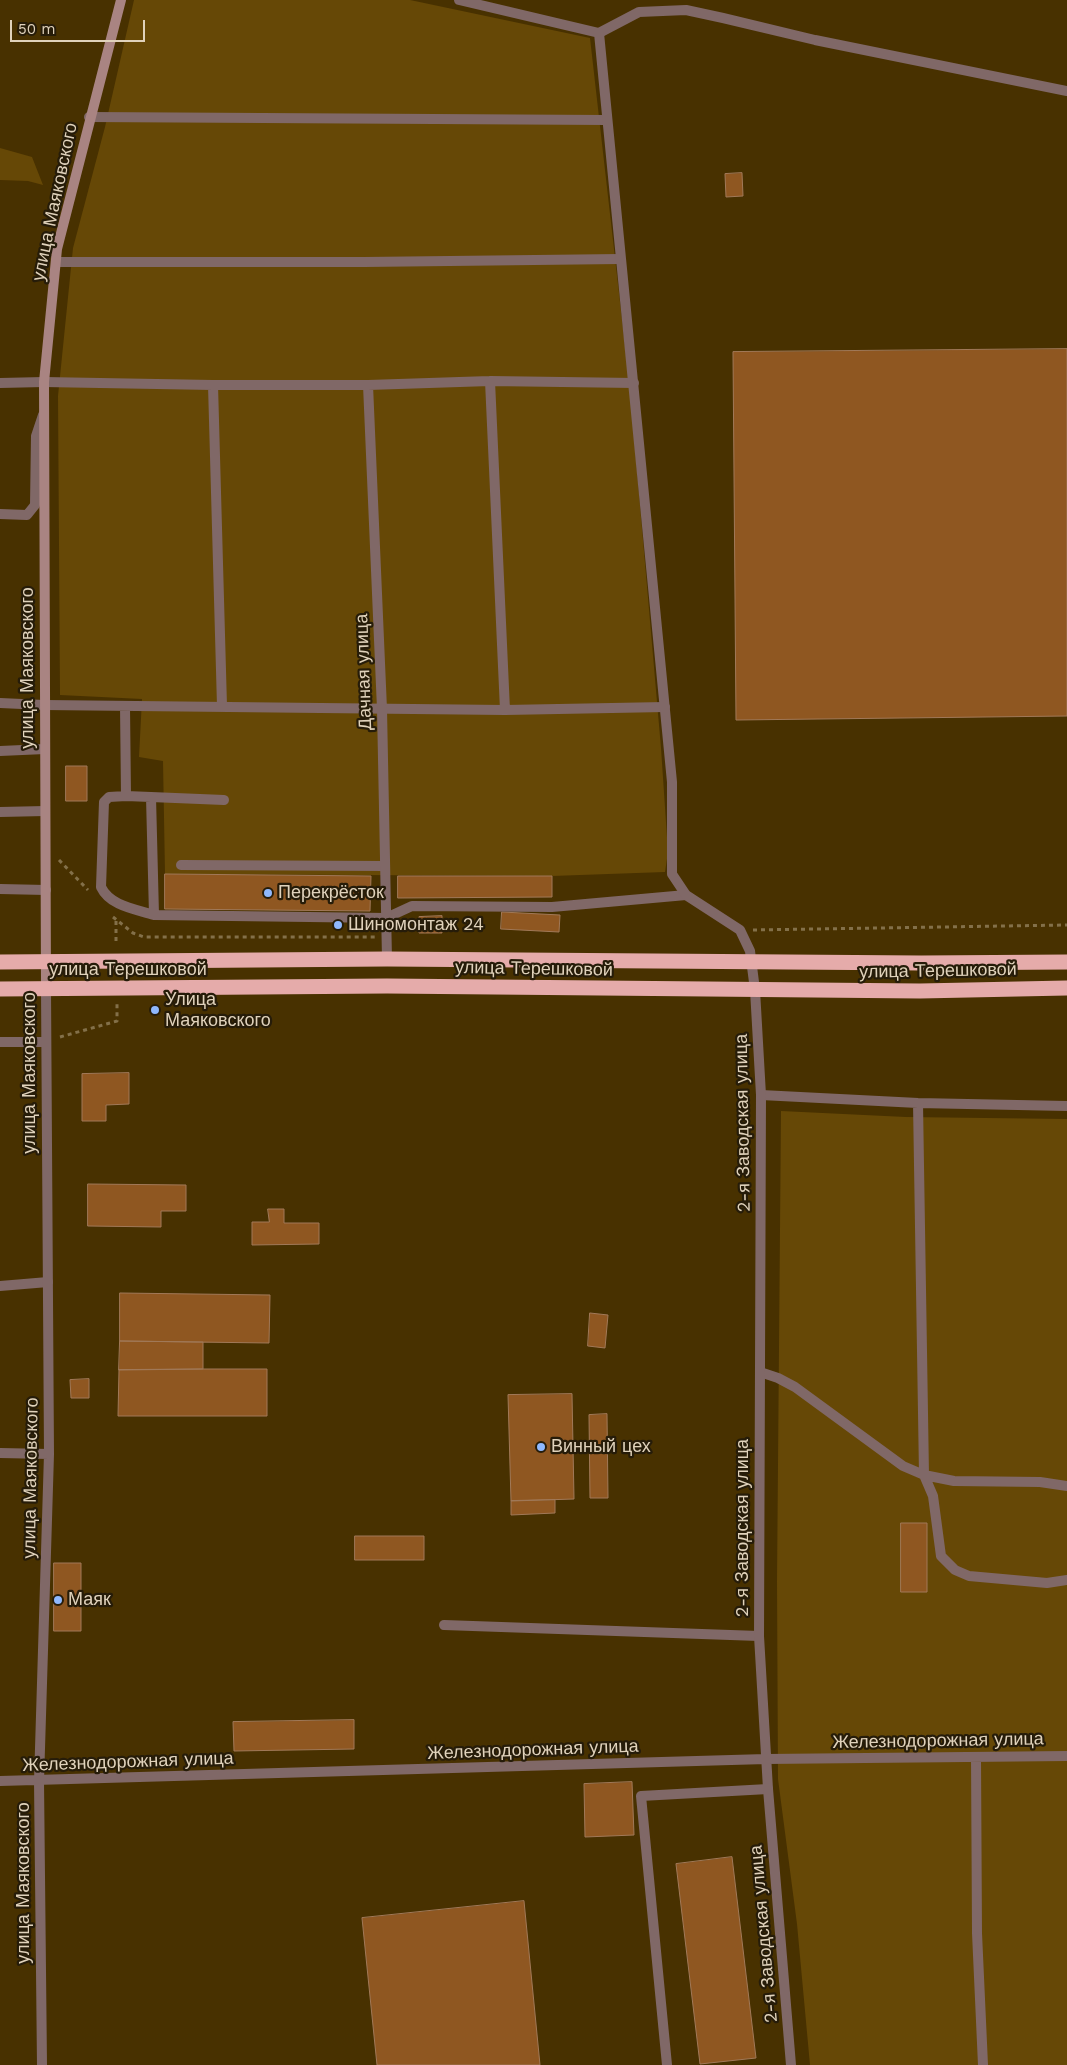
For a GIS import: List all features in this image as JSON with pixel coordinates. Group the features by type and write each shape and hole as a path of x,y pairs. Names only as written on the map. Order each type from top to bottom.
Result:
{"highway":[{"name":"улица Терешковой","path":"0,962 387,959 1067,962"},
{"name":"улица Терешковой","path":"0,990 387,986 755,990 1067,988"}],"street":[{"name":"улица Маяковского","path":"42,2065 39,1780 49,1454 45,1042 44,382 56,262 66,211 120,0"},
{"path":"459,0 599,33 639,12 686,10 815,40 1067,91"},
{"path":"599,33 672,782 672,874 686,895 740,930"},
{"path":"89,117 607,120"},
{"path":"56,262 364,262 620,259"},
{"path":"0,383 368,385 490,381 634,384"},
{"path":"490,381 506,710"},
{"path":"213,385 222,706"},
{"name":"Дачная улица","path":"368,385 382,709 387,959"},
{"path":"0,514 28,515 35,505 36,436 44,411"},
{"path":"0,703 44,706 222,706 506,710 665,707"},
{"path":"125,706 126,796"},
{"path":"0,751 44,749"},
{"path":"224,800 109,797 104,802 101,888 105,896 119,904 154,915 386,918 412,906 552,907 686,895"},
{"path":"151,797 154,915"},
{"path":"0,812 45,811"},
{"path":"182,865 385,866"},
{"path":"0,889 46,890"},
{"name":"2-я Заводская улица","path":"740,930 750,952 755,990 762,1094 759,1636 768,1788 790,2065"},
{"path":"0,1042 45,1042"},
{"path":"762,1094 918,1104 1067,1106"},
{"path":"918,1104 924,1475 933,1496 941,1556 955,1570 969,1576 1047,1583 1067,1580"},
{"path":"0,1286 48,1282"},
{"path":"760,1372 778,1378 795,1387 904,1466 924,1475 954,1480 1040,1482 1067,1486"},
{"path":"0,1453 49,1454"},
{"path":"444,1626 759,1636"},
{"name":"Железнодорожная улица","path":"0,1781 766,1759 1067,1756"},
{"path":"976,1757 977,1933 983,2065"},
{"path":"667,2065 641,1796 768,1788"}],"path":[{"path":"116,920 133,933 144,936 386,937"},
{"path":"740,930 1067,925"},
{"path":"45,1042 117,1021"}],"shaded area":[{"path":"134,0 410,0 590,38 630,390 661,748 668,852 665,872 552,876 165,874 163,761 139,757 142,699 60,695 58,396 73,248 105,127"},
{"path":"0,148 32,157 43,185 28,181 0,180"},
{"path":"781,1111 906,1117 1067,1119 1067,2065 810,2065 797,1924 778,1779 777,1581"}],"building":[{"path":"742,173 743,196 726,197 725,174"},
{"path":"1067,349 1067,716 736,720 733,352"},
{"path":"66,766 87,766 87,801 66,801"},
{"name":"Перекрёсток","path":"165,874 371,876 370,911 165,909"},
{"path":"398,876 552,876 552,897 398,898"},
{"path":"502,912 560,915 559,932 501,929"},
{"path":"442,916 442,933 419,933 419,917"},
{"path":"129,1073 129,1104 106,1105 106,1121 82,1121 82,1074"},
{"path":"88,1184 186,1185 186,1211 161,1211 161,1227 88,1226"},
{"path":"268,1209 284,1209 284,1223 319,1223 319,1244 252,1245 252,1222 269,1222"},
{"path":"120,1293 270,1295 269,1343 120,1341"},
{"path":"590,1313 608,1315 605,1348 588,1346"},
{"path":"120,1341 203,1342 203,1369 119,1370"},
{"path":"267,1369 267,1416 118,1416 119,1370"},
{"path":"89,1379 89,1398 71,1398 70,1380"},
{"name":"Винный цех","path":"572,1394 574,1499 511,1501 508,1395"},
{"path":"607,1414 608,1498 590,1498 589,1415"},
{"path":"555,1500 555,1513 511,1515 511,1501"},
{"path":"901,1523 927,1523 927,1592 901,1592"},
{"path":"355,1536 424,1536 424,1560 355,1560"},
{"path":"54,1563 81,1563 81,1631 54,1631"},
{"path":"354,1720 354,1749 234,1751 233,1722"},
{"path":"632,1782 634,1835 585,1837 584,1784"},
{"path":"732,1857 756,2058 700,2064 676,1864"},
{"path":"524,1901 540,2065 377,2065 362,1918"}],"place":[{"name":"Перекрёсток","path":"268,893"},
{"name":"Шиномонтаж 24","path":"338,925"},
{"name":"Улица Маяковского","path":"155,1010"},
{"name":"Винный цех","path":"541,1447"},
{"name":"Маяк","path":"58,1600"}]}
